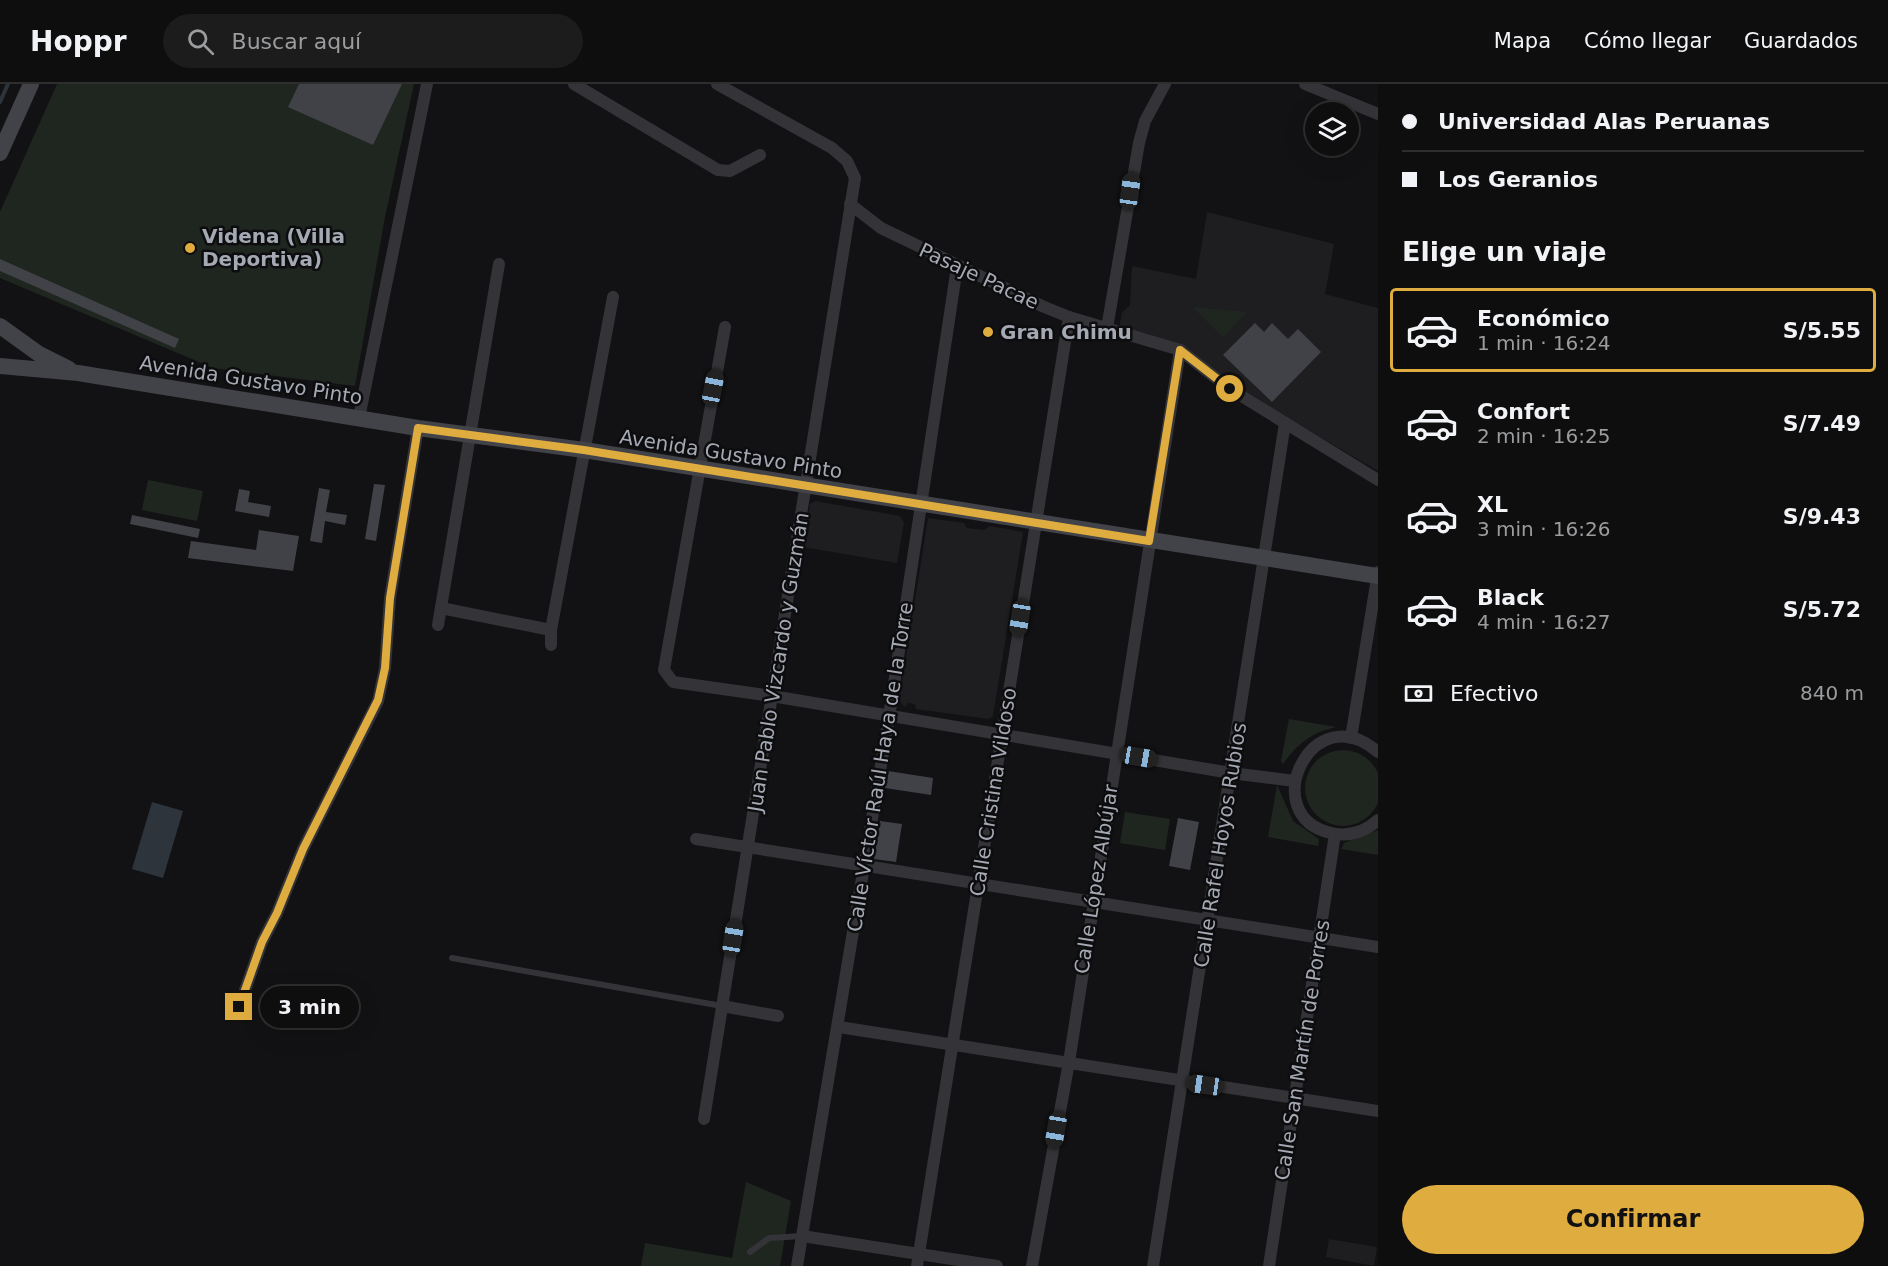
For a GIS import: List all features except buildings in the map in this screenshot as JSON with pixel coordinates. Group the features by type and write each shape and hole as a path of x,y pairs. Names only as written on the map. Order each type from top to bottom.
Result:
{"main road":[{"path":"0,153 31,84"},
{"name":"Avenida Gustavo Pinto","path":"0,326 39,354 78,373"},
{"name":"Avenida Gustavo Pinto","path":"0,366 78,373 418,428 584,450 1035,524 1378,575"}],"street":[{"path":"359,418 427,84"},
{"path":"574,84 718,170 730,171 760,155"},
{"path":"717,84 802,130 847,161 855,178 850,204"},
{"path":"1107,328 1139,143 1145,121 1166,84"},
{"path":"1305,84 1378,114"},
{"name":"Pasaje Pacae","path":"850,204 881,228 957,267 1069,317 1180,350 1230,389 1378,480"},
{"name":"Juan Pablo Vizcardo y Guzmán","path":"704,1119 807,488 850,204"},
{"path":"438,625 499,264"},
{"name":"Calle Víctor Raúl Haya de la Torre","path":"797,1266 839,1027 863,865 889,717 957,267"},
{"path":"551,645 551,630 613,297"},
{"name":"Calle Cristina Vildoso","path":"917,1266 1069,317"},
{"path":"725,327 664,669 667,677 673,682 772,696 1231,773 1294,781"},
{"name":"Calle López Albújar","path":"1032,1266 1068,1062 1180,350"},
{"name":"Calle Rafel Hoyos Rubios","path":"1153,1266 1285,423"},
{"path":"239,1007 262,942 277,913 303,849 378,700 385,668 390,598 418,428"},
{"path":"1351,738 1378,575"},
{"path":"441,608 551,630"},
{"path":"1378,752 1361,740 1332,738 1314,747 1301,762 1294,781 1296,800 1305,817 1318,828 1335,834 1361,831 1378,820"},
{"name":"Calle San Martín de Porres","path":"1269,1266 1335,834"},
{"path":"696,839 1378,947"},
{"path":"722,1006 778,1016"},
{"path":"839,1027 1378,1111"},
{"path":"802,1236 919,1252 998,1266"}],"lane":[{"path":"452,958 722,1006"},
{"path":"750,1252 769,1238 802,1236"}],"shaded area":[{"name":"Videna (Villa Deportiva)","path":"57,84 414,84 385,217 355,386 213,368 0,278 0,212"},
{"path":"1207,212 1334,244 1325,294 1378,308 1378,471 1233,386 1187,348 1119,328 1122,313 1130,305 1132,266 1196,279"},
{"path":"1193,307 1247,312 1223,337"},
{"path":"148,480 203,491 197,521 142,510"},
{"path":"815,501 900,516 904,523 897,563 803,547 810,504"},
{"path":"928,518 964,523 967,528 984,530 990,526 1023,532 993,716 989,719 916,709 915,704 908,703 905,707 899,701"},
{"path":"1289,719 1336,727 1319,732 1306,740 1283,764 1281,761"},
{"path":"1351,750 1358,752 1378,772 1378,804 1370,815 1358,824 1335,826 1328,824 1316,815 1307,803 1305,780 1307,773 1316,761 1328,752"},
{"path":"1277,785 1293,821 1319,839 1318,846 1268,837"},
{"path":"152,802 183,811 163,878 132,869"},
{"path":"1125,812 1170,819 1165,850 1120,843"},
{"path":"1378,830 1378,855 1341,849 1344,843"},
{"path":"746,1182 791,1201 780,1266 641,1266 645,1243 732,1258"},
{"path":"1329,1239 1377,1247 1374,1266 1326,1257"}],"waterway":[{"path":"0,102 8,84"}],"place":[{"name":"Videna (Villa Deportiva)","path":"190,248"},
{"name":"Gran Chimu","path":"988,332"}],"route":[{"path":"239,1007 262,942 277,913 303,849 378,700 385,668 390,598 418,428 584,450 807,488 1149,541 1180,350 1230,389"}]}
